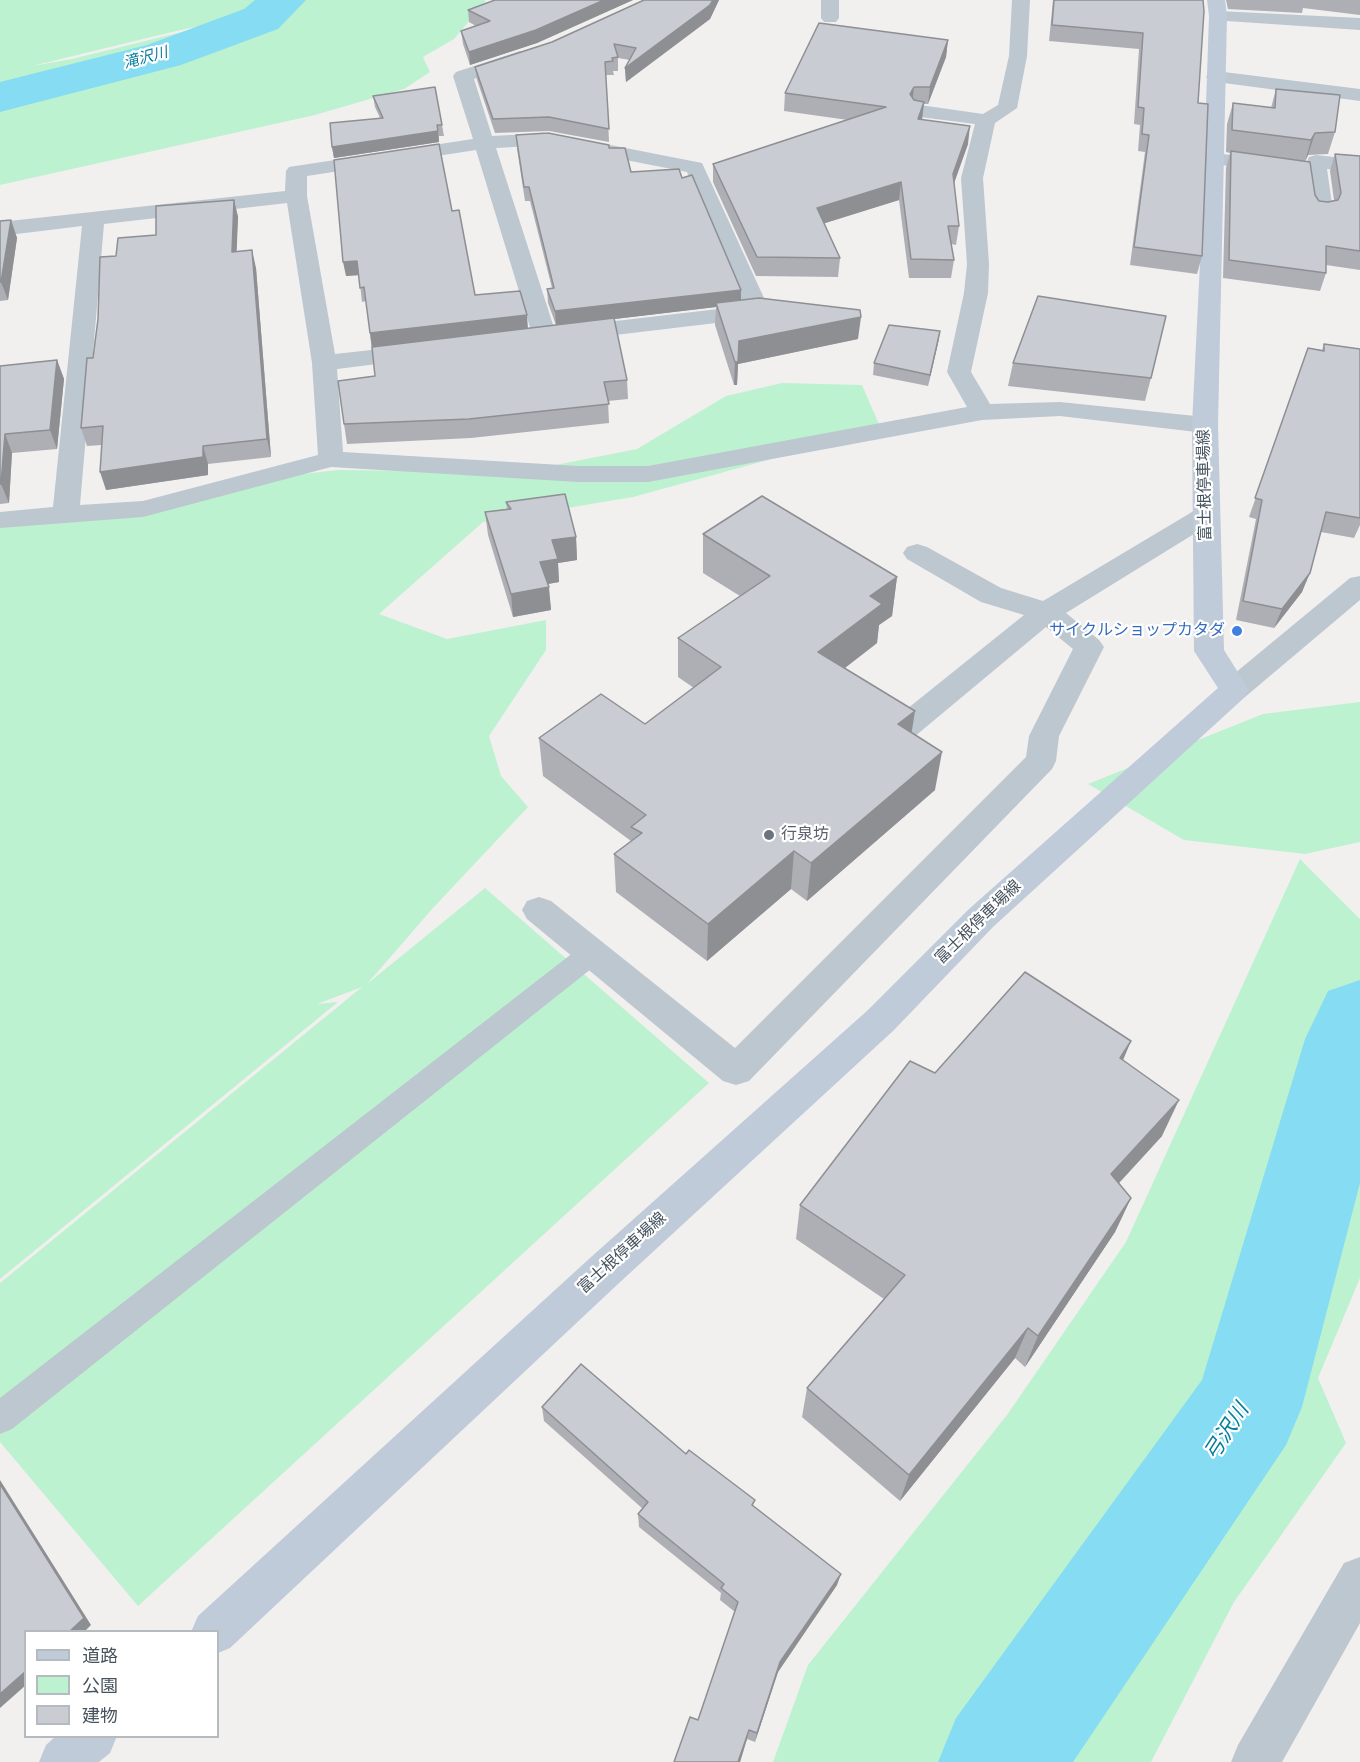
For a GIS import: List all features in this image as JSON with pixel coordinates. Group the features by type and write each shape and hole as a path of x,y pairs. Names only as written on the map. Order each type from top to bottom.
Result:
{"main road":[{"name":"富士根停車場線","path":"216,1630 596,1279 881,1020 981,918 1234,690 1209,651 1204,425 1216,77 1211,6"},
{"path":"63,1762 92,1738"}],"street":[{"path":"920,111 986,120 1007,108 1018,56 1020,0"},
{"path":"1211,6 1360,24"},
{"path":"535,52 463,76 545,337"},
{"path":"1216,77 1360,95"},
{"path":"982,412 959,372 976,293 978,264 972,178 986,120"},
{"path":"331,459 324,363 296,196 296,171 485,143 549,139 695,167 758,311 522,339"},
{"path":"1214,159 1317,172"},
{"path":"1322,211 1316,161 1360,166"},
{"path":"0,229 93,221 296,196"},
{"path":"66,515 93,221"},
{"path":"324,363 440,349"},
{"path":"0,520 143,509 331,459 578,474 648,474 982,412 1060,409 1204,425"},
{"path":"903,729 1046,612 1206,515"},
{"path":"539,910 736,1070 1041,761 1044,736 1089,647 1046,612 991,595 917,553"},
{"path":"1234,690 1360,585"},
{"path":"1255,1762 1360,1579"}],"lane":[{"path":"0,1418 592,953"}],"green space":[{"path":"0,0 486,1 454,39 423,57 430,72 404,89 315,115 0,185","holes":["247,16 72,59 32,66"]},
{"path":"782,383 862,385 881,429 633,497 483,522 379,614 447,639 546,620 546,650 489,736 501,776 528,807 433,908 367,984 485,888 709,1083 138,1606 0,1442 0,1283 362,987 317,1004 338,1002 0,1279 0,521 212,494 260,479 338,470 520,472 637,449 726,396"},
{"path":"1360,702 1360,842 1305,854 1184,840 1088,784 1263,714"},
{"path":"1300,859 1360,919 1360,1278 1318,1378 1346,1443 1234,1602 1151,1762 773,1762 808,1665 1007,1415 1126,1242"}],"building":[{"path":"495,0 604,0 536,30 469,52 461,31 490,21 468,10"},
{"path":"644,0 713,0 710,5 625,68 636,48 614,44 618,57 612,58 613,61 605,62 609,129 549,117 493,119 475,67 552,42"},
{"path":"1054,0 1203,0 1198,103 1208,104 1202,256 1134,247 1149,135 1142,134 1144,108 1138,107 1143,33 1052,25"},
{"path":"819,23 948,40 930,87 914,87 910,94 914,100 924,102 918,119 970,126 953,174 959,226 948,226 954,260 911,259 901,182 817,208 840,258 757,257 713,164 886,107 785,93"},
{"path":"435,87 442,125 437,125 438,131 332,147 330,123 383,118 373,96"},
{"path":"1276,89 1340,95 1335,132 1315,133 1311,140 1232,130 1233,103 1275,108"},
{"path":"548,133 609,145 609,148 625,148 631,172 679,169 682,178 692,175 741,290 555,311 547,289 554,288 529,187 524,187 516,135"},
{"path":"439,144 452,211 459,210 475,295 520,291 527,315 370,333 364,287 360,288 357,261 343,262 334,160"},
{"path":"1231,151 1310,162 1315,195 1319,201 1328,202 1338,200 1341,193 1335,154 1360,156 1360,251 1326,246 1326,273 1229,260"},
{"path":"234,200 232,252 252,250 267,439 203,446 203,457 100,472 103,426 81,428 87,358 93,358 98,319 100,257 116,256 118,238 156,235 156,206"},
{"path":"11,220 1,282 0,282 0,221"},
{"path":"1038,296 1166,316 1151,378 1013,363"},
{"path":"759,298 860,310 861,317 739,341 738,362 735,362 716,303"},
{"path":"614,318 627,380 604,382 609,404 469,419 344,424 338,381 375,376 372,347"},
{"path":"889,325 940,331 930,375 874,363"},
{"path":"1324,344 1360,349 1360,518 1326,512 1310,573 1282,609 1243,601 1262,500 1255,498 1308,348 1324,351"},
{"path":"57,360 50,430 5,434 0,484 0,366"},
{"path":"565,494 576,537 552,540 558,559 540,562 549,587 511,594 485,512 511,509 506,502"},
{"path":"762,496 897,577 870,596 882,604 818,652 915,711 898,724 942,752 811,863 794,851 708,924 614,854 642,833 631,827 646,815 539,738 601,694 645,724 721,667 678,638 770,576 703,534"},
{"path":"1025,972 1131,1041 1120,1058 1179,1100 1111,1174 1131,1198 1038,1336 1028,1328 909,1475 807,1388 905,1275 800,1205 910,1061 935,1073"},
{"path":"581,1364 686,1454 689,1450 755,1500 752,1505 841,1574 780,1662 757,1733 749,1730 738,1762 674,1762 690,1717 698,1720 738,1602 721,1588 724,1584 638,1514 648,1502 542,1407"},
{"path":"0,1484 84,1618 71,1630 24,1630 24,1673 0,1694"}],"waterway":[{"name":"滝沢川","path":"0,97 164,55 261,19 283,0"},
{"name":"弓沢川","path":"1000,1762 1248,1407 1351,1039 1360,1018"}],"place":[{"name":"サイクルショップカタダ","path":"1237,631"},
{"name":"行泉坊","path":"769,835"}]}
